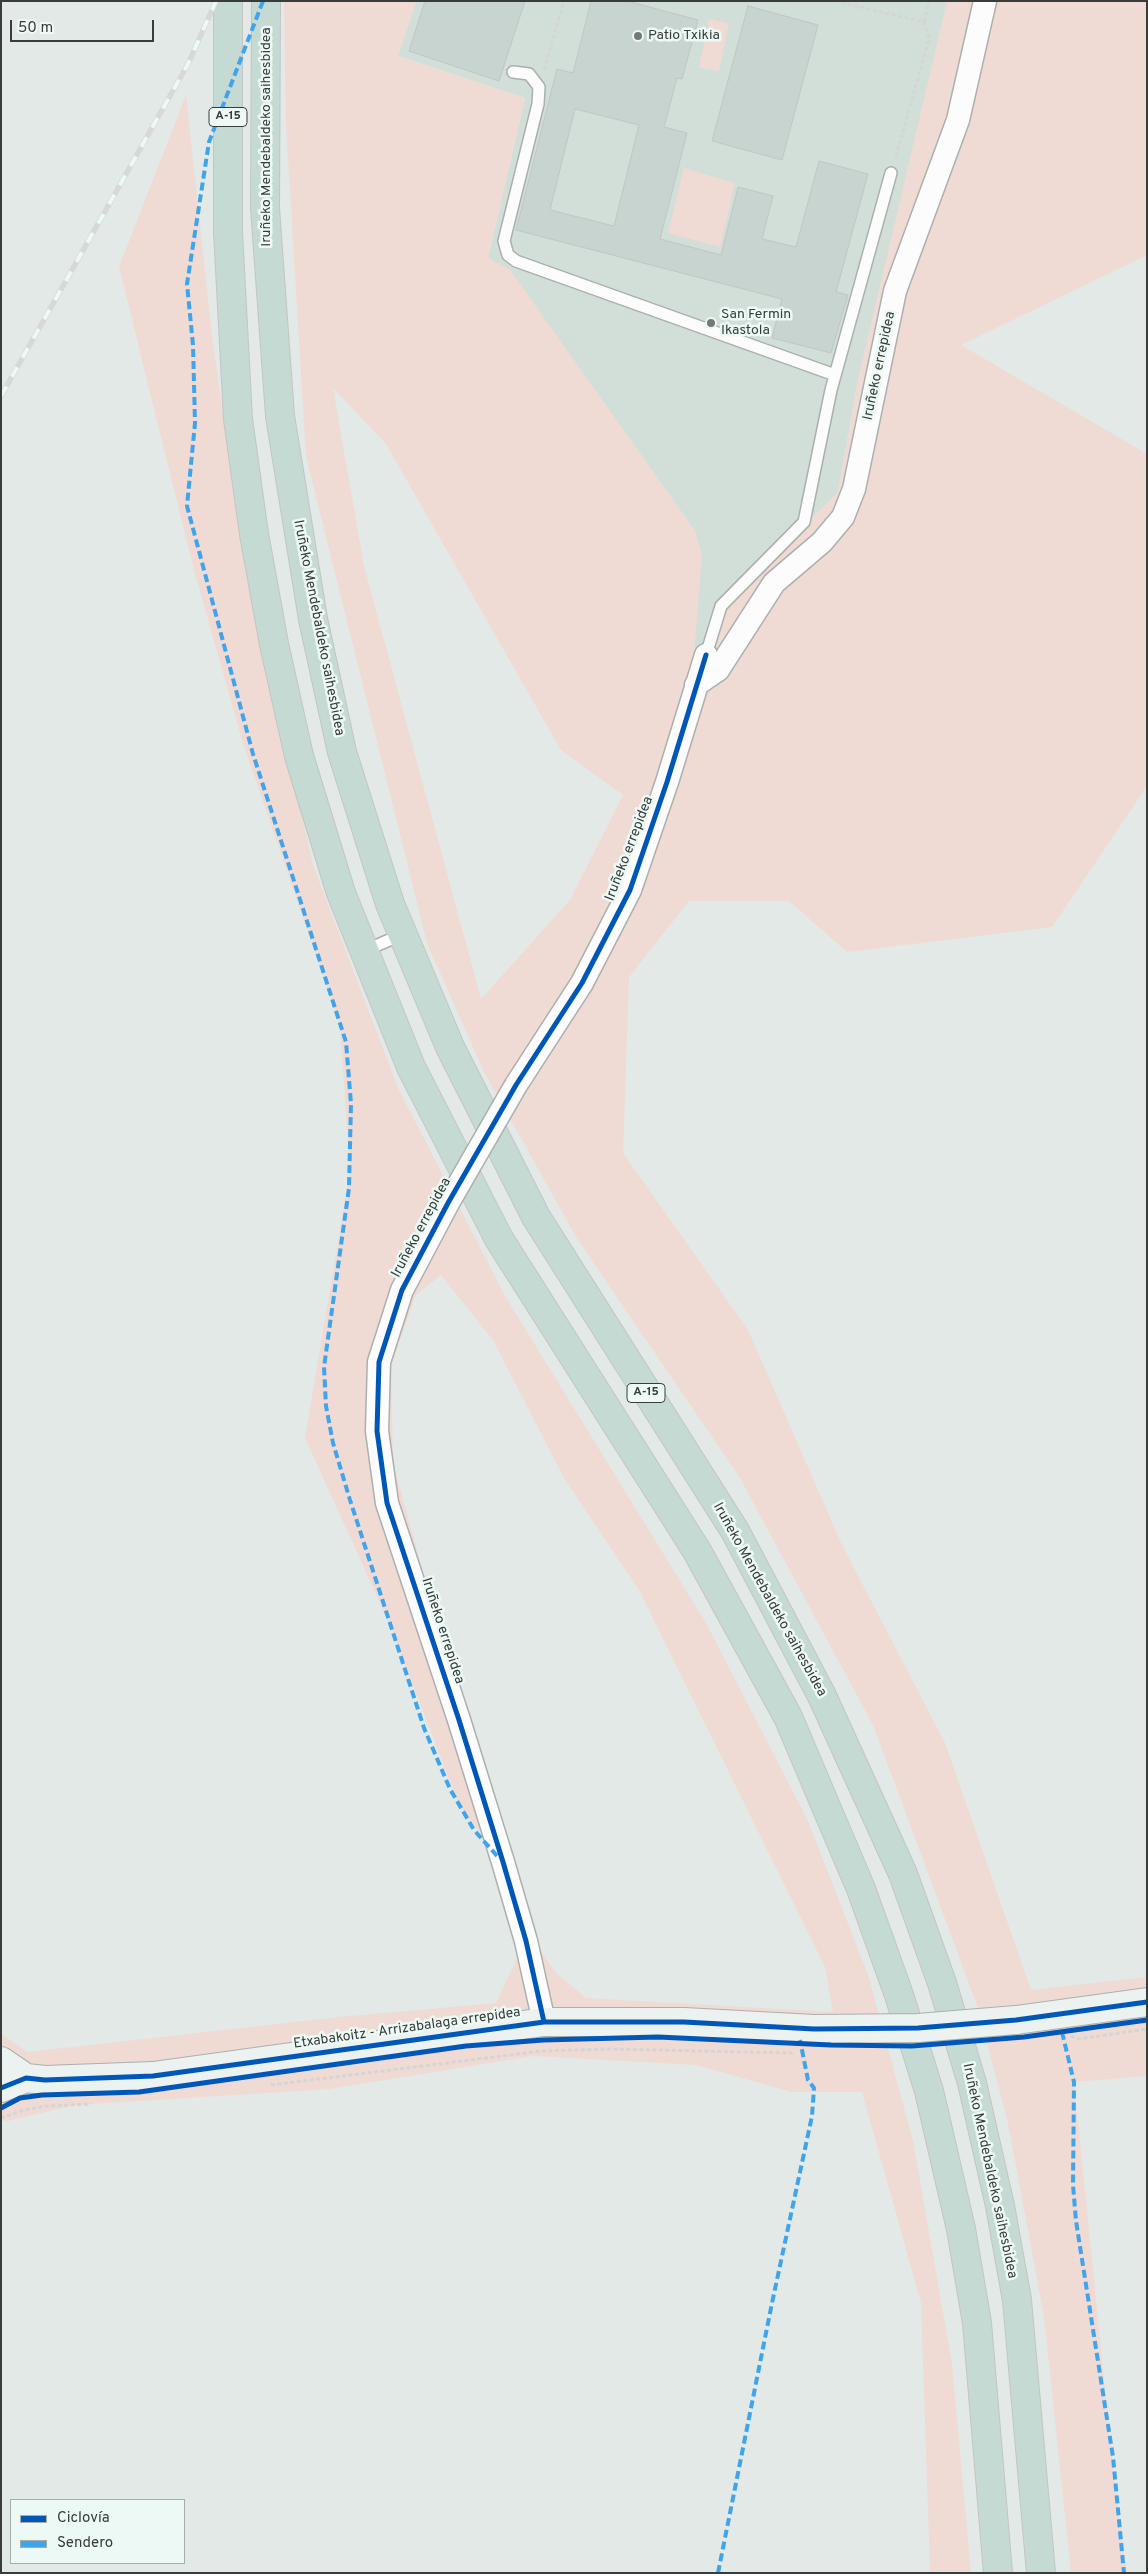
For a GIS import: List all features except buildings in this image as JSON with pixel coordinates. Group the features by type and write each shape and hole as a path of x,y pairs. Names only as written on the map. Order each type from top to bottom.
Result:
{"highway":[{"name":"A-15","path":"228,1 228,232 238,419 254,534 274,644 298,756 341,893 411,1067 499,1239 697,1551 788,1717 861,1889 899,1995 929,2092 961,2229 977,2323 998,2573"},
{"name":"Iruñeko Mendebaldeko saihesbidea","path":"266,1 264,208 280,416 313,618 342,752 390,904 450,1047 536,1217 735,1532 822,1696 903,1874 942,1983 972,2083 1000,2206 1017,2300 1042,2573"}],"street":[{"name":"Iruñeko errepidea","path":"696,685 718,670 774,583 822,542 843,517 854,489 895,291 958,120 985,1"},
{"name":"Iruñeko errepidea","path":"544,2022 526,1940 510,1886 459,1720 387,1504 378,1431 379,1362 402,1290 448,1203 516,1085 582,983 630,890 667,782 706,655"},
{"name":"Etxabakoitz - Arrizabalaga errepidea","path":"1,2088 26,2078 45,2080 153,2076 544,2022 684,2022 805,2038 1016,2020 1147,2002"},
{"path":"1,2061 26,2078"}],"lane":[{"path":"513,72 529,74 539,87 538,104 504,241 508,256 516,262 835,375"},
{"path":"706,655 721,606 804,522 835,375 891,173"},
{"path":"364,951 403,934"}],"path":[{"path":"539,87 564,1"},
{"path":"836,1 924,22"},
{"path":"891,173 929,39 924,22 929,1"},
{"path":"1070,2036 1078,2039 1147,2028"},
{"path":"1062,2032 1078,2030"},
{"path":"269,2085 542,2050 609,2049 792,2053 805,2038"},
{"path":"1,2118 24,2110 45,2106 93,2103"}],"shaded area":[{"path":"284,1 416,1 398,56 525,98 488,258 510,270 695,531 702,555 694,652 696,683 721,606 838,492 859,375 947,1 1147,1 1147,255 961,345 1147,454 1147,786 1052,927 847,952 789,901 689,901 629,977 623,1153 748,1330 842,1545 945,1743 1031,1990 1147,1977 1147,2076 1074,2082 1114,2477 1127,2573 1071,2573 1044,2317 1008,2123 977,2005 873,1725 740,1478 576,1237 483,1070 427,943 306,456 286,125","holes":["333,388 386,444 561,750 623,795 570,900 481,999 364,566"]},
{"name":"San Fermin Ikastola","path":"416,1 957,1 859,375 838,492 713,657 694,652 701,555 695,531 510,271 488,258 525,98 398,56"},
{"path":"709,19 729,24 719,71 699,67"},
{"path":"186,95 212,337 246,576 313,865 398,1088 505,1296 706,1623 808,1821 868,1975 913,2141 952,2364 971,2573 930,2573 921,2303 862,2092 792,2092 696,2065 533,2056 330,2089 75,2105 8,2121 1,2120 1,2034 28,2052 339,2017 496,2003 521,1950 510,1906 556,1973 586,1998 833,2012 825,1967 639,1590 564,1478 493,1340 441,1275 416,1295 391,1366 393,1463 503,1862 459,1805 390,1625 305,1438 350,1171 340,1026 242,740 194,570 119,267"},
{"path":"684,168 735,183 720,247 668,233"}],"railway":[{"path":"1,396 188,64 216,1"}],"marked path":[{"path":"263,1 209,142 187,284 193,345 195,423 187,506 253,754 346,1042 351,1104 349,1188 324,1367 326,1406 333,1443 424,1728 450,1789 474,1830 498,1857"},
{"path":"1062,2032 1074,2082 1073,2185 1076,2221 1113,2457 1124,2573"},
{"path":"718,2573 772,2303 812,2116 814,2088 808,2080 800,2040"}],"cycle path":[{"path":"544,2022 526,1941 503,1862 459,1720 387,1503 377,1431 379,1362 402,1290 448,1203 516,1085 582,983 630,890 667,782 706,655"},
{"path":"1,2088 26,2078 45,2080 153,2076 544,2022 684,2022 814,2029 918,2028 1016,2020 1147,2002"},
{"path":"1,2108 20,2098 42,2095 139,2092 466,2046 543,2040 658,2037 831,2045 912,2046 1024,2037 1147,2020"}],"place":[{"name":"Patio Txikia","path":"638,36"},
{"name":"San Fermin Ikastola","path":"711,323"}]}
